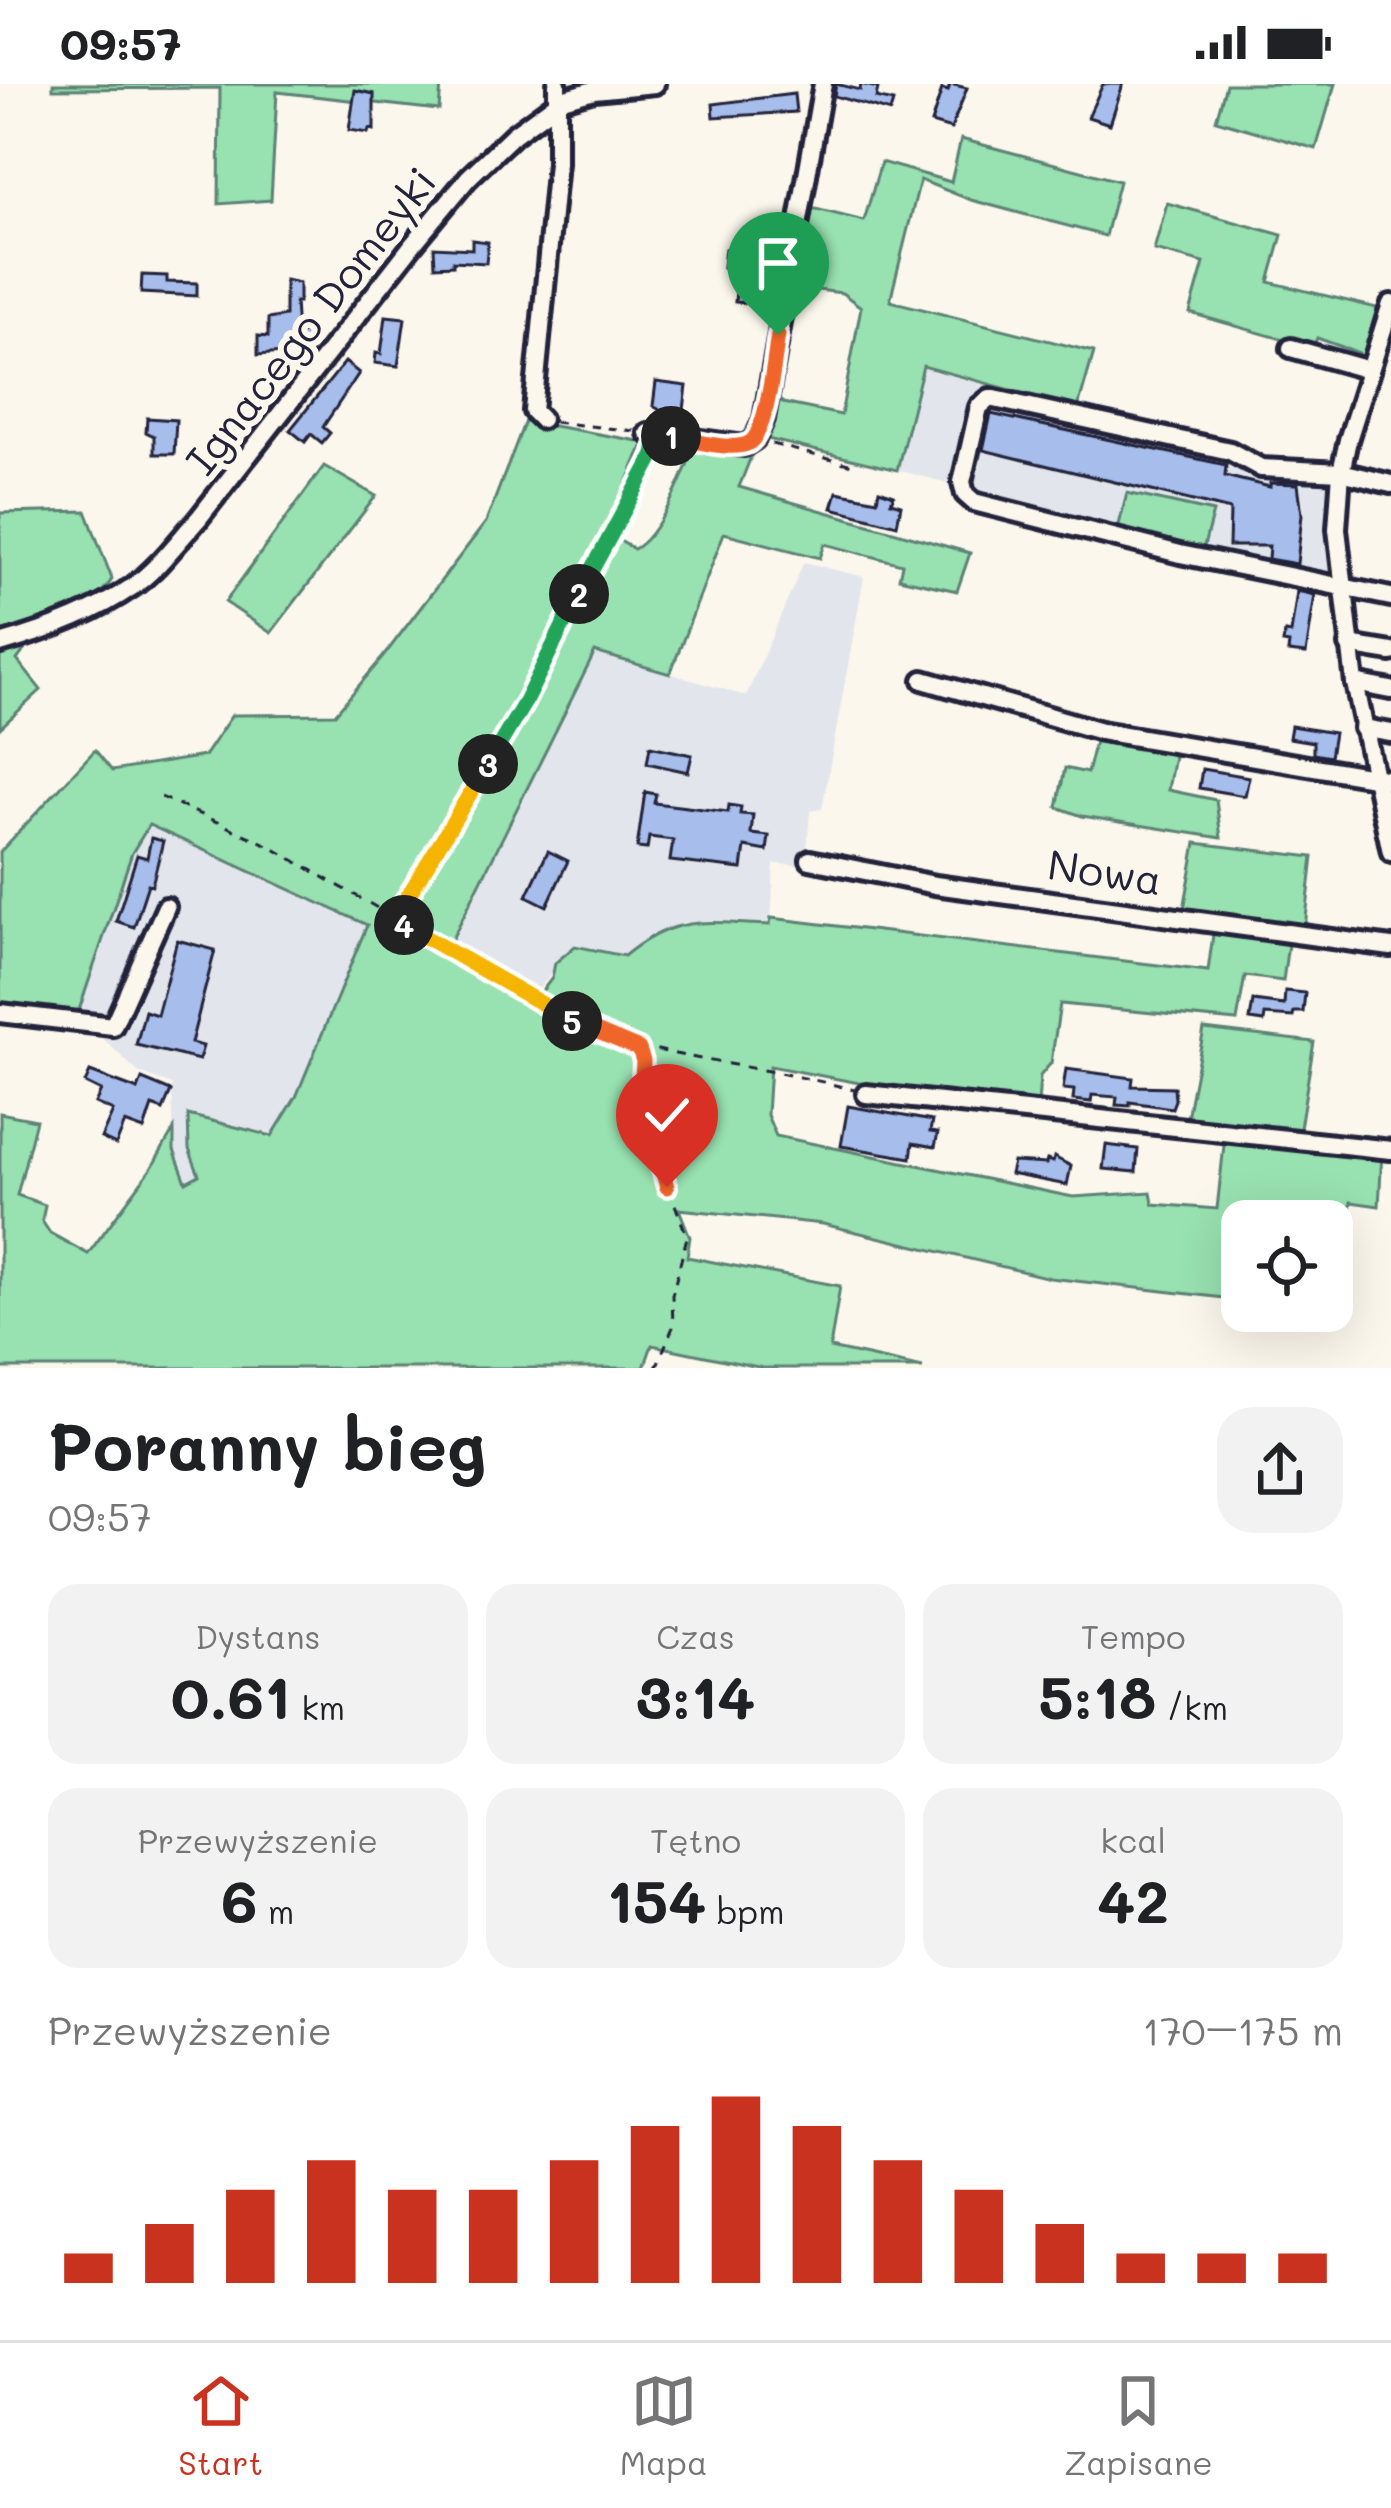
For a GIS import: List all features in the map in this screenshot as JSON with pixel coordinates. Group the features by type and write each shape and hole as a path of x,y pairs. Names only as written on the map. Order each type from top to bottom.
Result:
{"street":[{"name":"Ignacego Domeyki","path":"0,644 85,614 134,585 161,560 200,518 469,178 557,92 655,84"},
{"path":"652,433 744,446 755,439 764,419 823,84"},
{"path":"542,419 533,411 557,163 557,92"},
{"path":"1391,304 1341,472 1337,529 1355,682 1363,728 1382,779 1391,852"},
{"path":"1291,348 1369,370"},
{"path":"1391,484 1341,472 1261,469 1230,451 990,398 979,407 962,482 964,494 974,502 1180,554 1391,597"},
{"path":"1349,645 1391,652"},
{"path":"923,680 1102,731 1382,779"},
{"path":"1355,682 1391,690"},
{"path":"1363,728 1391,733"},
{"name":"Nowa","path":"810,860 935,885 1391,947"},
{"path":"0,1013 113,1026 166,908"},
{"path":"866,1094 1391,1150"}],"path":[{"path":"394,919 525,702 654,455 652,433 542,419"},
{"path":"755,439 851,464"},
{"path":"161,797 266,844 552,1011 639,1049 796,1074 866,1094"},
{"path":"639,1049 647,1128 687,1237 671,1295 673,1327 656,1368"}],"shaded area":[{"path":"922,366 1224,441 1272,462 1333,469 1330,580 1000,504 897,470"},
{"path":"804,562 864,577 822,809 810,811 806,865 774,864 771,925 684,922 624,956 576,946 535,993 448,943 595,651 746,696"},
{"path":"149,825 367,925 296,1098 272,1136 189,1149 199,1175 186,1183 174,1150 172,1085 139,1073 77,1014 132,853"}],"green space":[{"path":"53,84 441,84 439,110 277,92 271,200 219,204 220,88 53,89"},
{"path":"1226,84 1335,84 1316,149 1216,120"},
{"path":"961,139 1119,181 1105,236 971,200 920,180 890,301 1094,352 1078,408 923,366 897,470 763,438 776,385 777,398 783,403 841,415 861,307 842,293 792,287 804,206 864,221 881,162 951,182"},
{"path":"1167,203 1282,235 1269,282 1377,308 1362,360 1359,353 1317,338 1313,348 1190,313 1204,263 1154,250"},
{"path":"525,421 644,442 606,533 634,549 661,519 693,449 756,444 739,487 970,553 957,591 899,578 902,564 825,544 820,558 724,533 670,674 595,652 448,947 539,995 552,978 555,963 575,946 624,956 660,933 693,924 770,925 771,918 1208,971 1214,927 1289,936 1283,981 1245,976 1237,1021 1060,1004 1051,1063 1040,1076 1038,1105 896,1090 770,1066 767,1115 776,1136 1073,1197 1151,1192 1153,1204 1217,1209 1225,1136 1382,1152 1379,1206 1353,1200 1221,1200 1221,1298 1050,1278 823,1224 679,1209 690,1237 687,1257 840,1286 830,1348 923,1368 763,1368 652,1345 644,1368 0,1368 0,1113 36,1120 17,1195 45,1205 42,1221 50,1233 88,1254 151,1169 174,1129 174,1150 186,1182 199,1175 189,1149 188,1115 272,1136 296,1097 367,925 149,825 132,853 78,1013 81,1018 0,1008 0,852 95,750 112,771 204,756 232,715 335,714 486,522"},
{"path":"324,466 376,496 271,633 225,602"},
{"path":"1127,493 1213,512 1203,550 1118,529"},
{"path":"86,511 112,579 78,607 0,632 0,513"},
{"path":"28,645 17,660 41,690 0,728 0,651"},
{"path":"1110,736 1175,750 1168,790 1216,800 1221,838 1082,816 1057,807 1065,768 1087,773 1096,737 1108,742"},
{"path":"1196,843 1313,857 1305,927 1206,916 1203,911 1184,909"},
{"path":"1204,1029 1314,1042 1299,1134 1186,1123"}],"building":[{"path":"836,84 860,90 861,84 878,88 876,98 893,102 890,112 834,96"},
{"path":"950,84 967,88 951,129 931,123 942,89 948,91"},
{"path":"1103,84 1123,84 1110,124 1088,117"},
{"path":"355,90 374,94 374,130 368,133 349,130"},
{"path":"794,94 796,112 714,117 713,104"},
{"path":"759,238 778,241 775,267 759,265 756,304 735,302 738,269 723,267 725,249 757,253"},
{"path":"472,240 488,242 486,263 453,261 453,265 435,266 434,247 472,249"},
{"path":"142,275 197,283 197,296 141,293"},
{"path":"285,280 299,283 297,333 310,332 311,351 258,355 258,336 268,337 268,319 285,316"},
{"path":"386,316 405,318 398,366 375,363 376,353 381,354"},
{"path":"345,362 359,373 323,427 330,433 322,443 311,434 305,442 290,430"},
{"path":"656,382 687,386 684,410 653,406"},
{"path":"991,414 1226,465 1225,476 1270,487 1270,483 1298,484 1302,514 1297,564 1268,559 1269,546 1229,546 1230,510 983,450"},
{"path":"147,418 176,420 174,454 154,454 154,436 146,432"},
{"path":"879,490 894,495 891,502 901,505 897,525 832,508 837,492 877,500"},
{"path":"1297,591 1315,595 1306,654 1288,652 1289,644 1283,643 1285,632 1291,633"},
{"path":"1291,726 1334,733 1330,757 1313,754 1313,742 1289,738"},
{"path":"650,746 692,755 688,772 647,763"},
{"path":"1202,769 1249,777 1245,796 1199,788"},
{"path":"645,792 656,794 654,803 728,812 729,805 741,807 740,814 753,815 751,834 769,836 767,851 745,847 742,869 670,861 673,840 649,837 647,849 637,848"},
{"path":"151,838 163,841 152,885 148,884 134,927 116,921 137,855 147,858"},
{"path":"548,851 568,861 547,906 527,896"},
{"path":"177,940 215,950 191,1043 203,1046 199,1060 136,1045 145,1011 157,1015"},
{"path":"1285,991 1305,993 1303,1012 1294,1012 1293,1017 1265,1015 1264,1022 1250,1020 1253,1001 1284,1005"},
{"path":"1066,1069 1133,1078 1132,1086 1174,1087 1175,1100 1172,1108 1130,1102 1130,1106 1116,1105 1117,1097 1092,1095 1091,1102 1073,1100 1074,1090 1063,1089"},
{"path":"90,1072 138,1090 142,1079 171,1091 163,1110 152,1106 144,1130 125,1123 116,1145 101,1138 113,1111 95,1103 101,1091 85,1083"},
{"path":"848,1106 932,1121 930,1132 938,1133 935,1147 913,1143 911,1158 841,1146"},
{"path":"1106,1145 1138,1149 1136,1172 1103,1169"},
{"path":"1054,1157 1071,1166 1067,1185 1010,1174 1013,1162 1046,1164"}],"route":[{"path":"667,1187 641,1100 639,1049 552,1011 394,919 525,702 654,455 657,434 744,446 755,439 764,419 778,335"}]}
